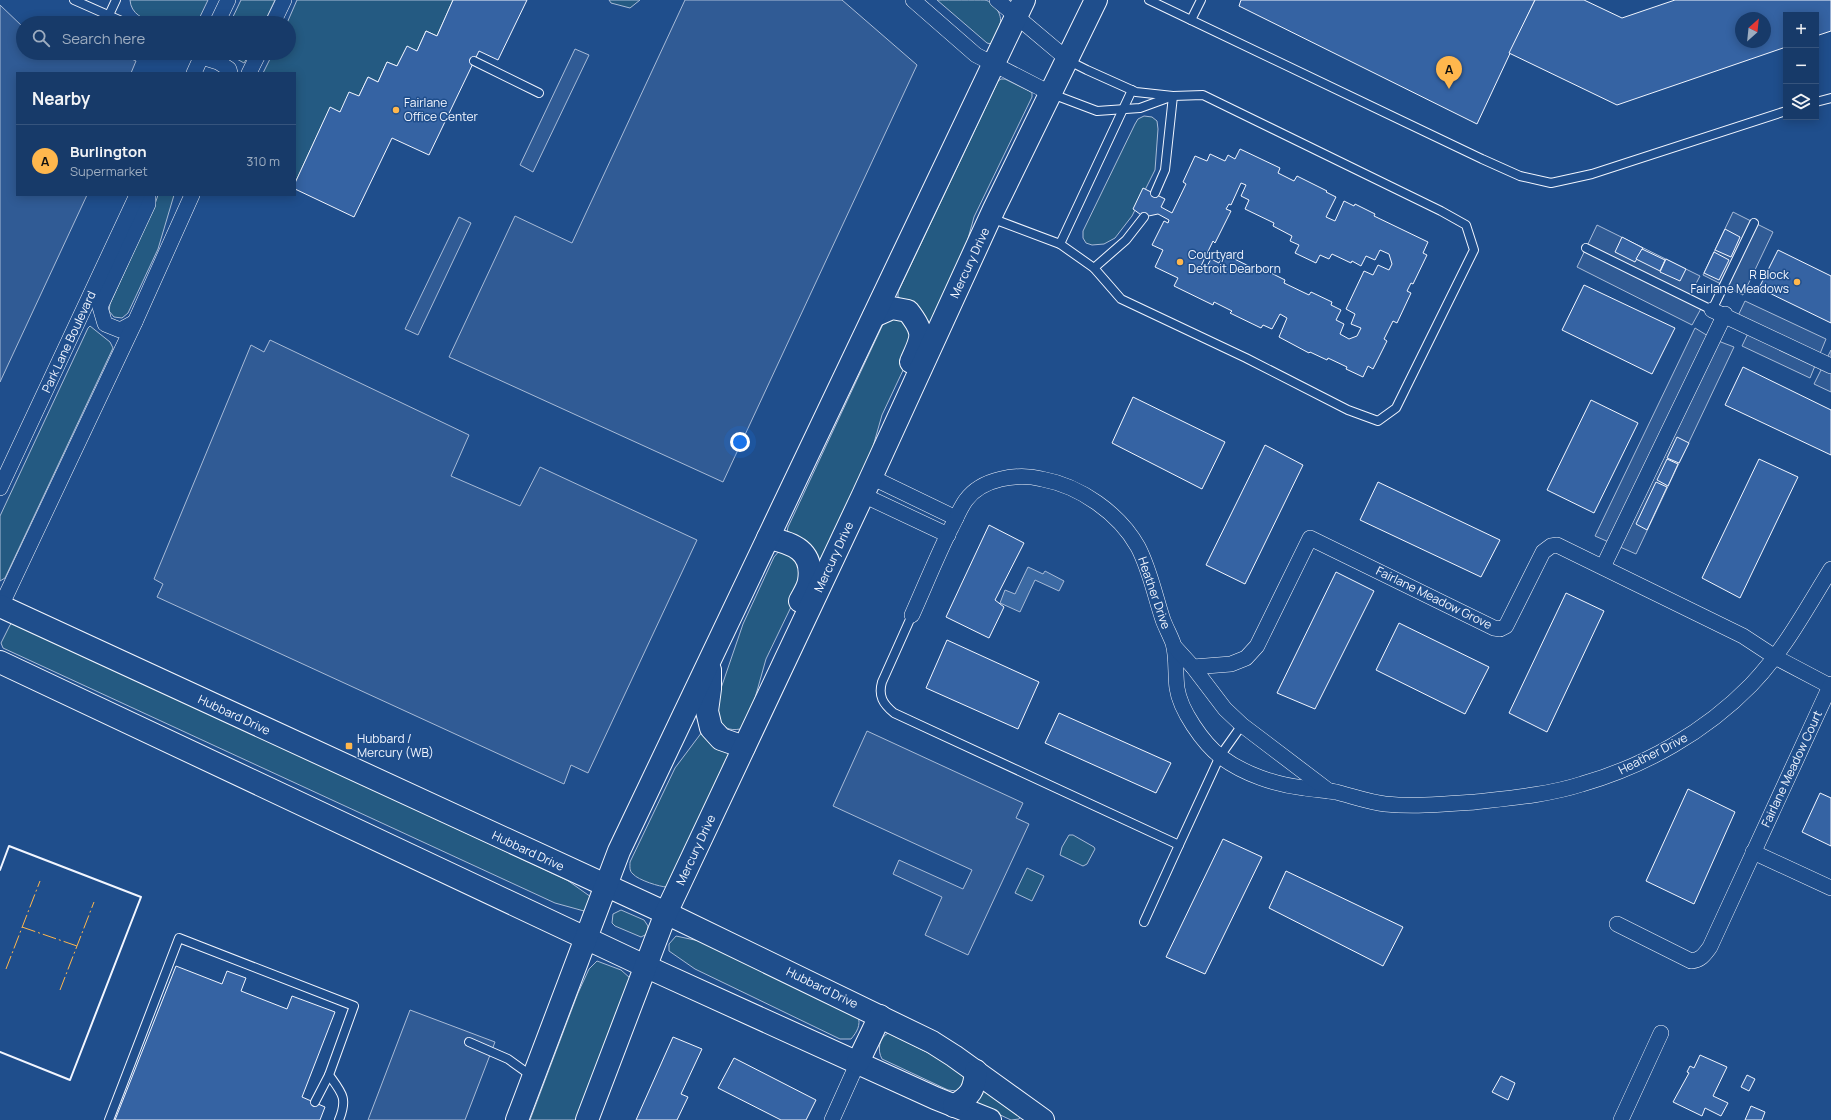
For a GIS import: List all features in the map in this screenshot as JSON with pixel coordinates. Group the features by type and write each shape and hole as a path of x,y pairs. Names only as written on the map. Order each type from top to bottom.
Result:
{"street":[{"path":"220,16 228,0"},
{"path":"276,16 284,0"},
{"path":"913,0 976,55 1050,94"},
{"path":"997,0 1020,8 1067,60"},
{"name":"Mercury Drive","path":"587,1120 647,967 666,913 871,477 990,218 1096,0"},
{"path":"517,1120 587,939 619,851 1020,8"},
{"path":"194,72 197,60"},
{"path":"213,60 229,69 230,72"},
{"path":"250,72 256,60"},
{"name":"Park Lane Boulevard","path":"0,488 137,196"},
{"name":"Park Lane Boulevard","path":"135,322 120,330 105,324 100,307 148,204 148,196"},
{"path":"171,240 181,196"},
{"path":"0,607 135,322 192,196"},
{"path":"871,477 889,411 921,340 918,324 908,311 892,308 874,316"},
{"path":"1603,567 1719,312 1831,366"},
{"name":"Heather Drive","path":"912,615 948,535 967,498 988,483 1007,477 1027,476 1065,485 1100,504 1122,525 1137,546 1148,569 1164,622 1174,646 1177,692 1190,720 1220,756 1248,772 1272,781 1301,788 1329,790 1385,804 1438,805 1535,794 1579,785 1616,773 1653,757 1690,735 1736,699 1752,684 1775,657 1790,636 1831,569"},
{"path":"871,477 956,518"},
{"path":"871,477 948,535"},
{"path":"756,722 772,663 809,582 809,562 800,548 784,541 768,538"},
{"name":"Fairlane Meadow Grove","path":"1194,667 1231,664 1246,658 1257,646 1310,538 1494,628 1500,629 1506,626 1543,552 1551,546 1557,544 1743,636 1775,657"},
{"name":"Hubbard Drive","path":"0,607 563,867 606,885 880,1016 932,1042 976,1071 1043,1120"},
{"name":"Heather Drive","path":"1174,646 1194,667 1225,709 1242,725 1329,790"},
{"name":"Fairlane Meadow Court","path":"1617,924 1691,961 1699,960 1710,947 1831,685 1775,657"},
{"path":"710,661 710,689 707,711 711,728 721,739 744,747"},
{"path":"0,662 647,967 954,1106 990,1120"},
{"path":"1753,852 1831,888"},
{"path":"832,1120 880,1016"},
{"path":"1621,1120 1661,1033"},
{"path":"954,1106 966,1098 973,1090 976,1071"}],"lane":[{"path":"74,0 109,15 116,0"},
{"path":"1149,0 1482,160 1520,176 1551,183 1592,174 1783,112"},
{"path":"1191,20 1201,0"},
{"path":"990,218 1060,244 1094,268 1121,299 1246,358 1348,410 1378,421 1396,408 1474,250 1466,225 1441,211 1203,95 1173,96 1132,90 1067,60"},
{"path":"474,61 539,93"},
{"path":"1060,244 1132,90"},
{"path":"1050,94 1097,111 1140,108 1173,96"},
{"path":"1155,193 1165,170 1173,96"},
{"path":"1819,101 1831,98"},
{"path":"1094,268 1126,240 1144,217"},
{"path":"1586,248 1719,312 1754,223"},
{"path":"912,615 879,692 886,707 894,713 1179,845"},
{"path":"1144,922 1220,756 1242,725"},
{"path":"109,1120 179,938 354,1006 329,1075 315,1102"},
{"path":"469,1042 508,1059 533,1078"},
{"path":"329,1075 343,1094 344,1110 339,1120"}],"shaded area":[{"path":"130,0 208,0 200,16 141,16 133,9"},
{"path":"241,0 275,0 267,16 233,16"},
{"path":"297,0 453,0 437,36 426,31 417,51 407,47 397,66 387,62 378,82 368,77 359,96 340,112 330,108 296,181 296,72 264,72 270,60 296,60 296,16 290,16"},
{"path":"609,0 640,0 630,8 611,3"},
{"path":"685,0 842,0 917,65 723,482 449,357 515,216 572,243"},
{"path":"937,0 985,0 992,3 997,9 1001,20 997,35 993,42 991,44 987,43"},
{"path":"0,5 16,20 16,60 136,61 131,72 16,72 16,196 87,196 0,382"},
{"path":"575,49 589,55 533,172 520,165"},
{"path":"239,60 246,60 244,63"},
{"path":"1005,79 1029,91 1032,93 1032,97 974,217 958,275 932,325 918,307 898,297 898,292 998,81"},
{"path":"1144,116 1152,117 1157,121 1158,129 1155,170 1132,216 1115,238 1104,244 1092,245 1086,243 1083,238 1083,231 1135,124 1138,119"},
{"path":"158,196 174,196 158,249 128,313 122,318 114,317 109,311 110,304"},
{"path":"1733,212 1773,232 1743,295 1703,275"},
{"path":"459,217 471,223 418,335 405,329"},
{"path":"1597,225 1700,276 1689,297 1703,305 1692,325 1577,267"},
{"path":"1745,301 1826,339 1810,378 1742,346 1751,327 1736,320"},
{"path":"891,317 907,319 913,349 882,415 868,464 820,561 787,532 788,527 884,322"},
{"path":"90,326 110,342 113,348 5,578 0,581 0,516"},
{"path":"1695,328 1713,339 1734,347 1636,554 1595,536"},
{"path":"270,340 469,435 451,476 520,506 540,467 697,540 588,773 571,765 564,784 157,597 163,584 154,579 251,345 264,352"},
{"path":"1831,350 1831,392 1814,384"},
{"path":"780,550 796,552 803,582 766,659 750,716 744,728 736,730 730,729 721,723 719,718 717,705 718,697 743,624 774,557"},
{"path":"1028,567 1043,574 1045,571 1064,581 1059,591 1035,580 1020,612 1000,603 1005,590 1015,594"},
{"path":"13,622 567,880 591,897 589,911 555,903 3,648 1,643"},
{"path":"867,731 1023,803 1016,818 1029,824 968,955 925,935 942,897 893,874 899,860 963,889 972,870 833,806"},
{"path":"702,732 733,748 667,887 649,883 639,879 632,873 630,862 675,768"},
{"path":"1069,835 1073,835 1094,847 1095,849 1087,864 1083,866 1060,855 1062,847"},
{"path":"1027,868 1044,876 1032,901 1015,893"},
{"path":"621,910 644,920 648,926 647,934 641,937 615,926 612,923 613,914"},
{"path":"676,936 704,942 858,1016 859,1025 857,1031 851,1039 840,1039 695,969 669,951 669,944"},
{"path":"597,961 621,970 630,978 578,1120 530,1120 578,993 589,969"},
{"path":"410,1010 495,1042 465,1120 368,1120"},
{"path":"888,1033 965,1071 965,1083 957,1091 948,1090 882,1059 879,1048 881,1041"},
{"path":"985,1083 1021,1116 1019,1119 1011,1120 976,1103"}],"building":[{"name":"Fairlane Office Center","path":"453,0 527,0 498,60 479,51 429,155 392,138 354,217 296,189 296,181 330,107 340,112 349,92 359,96 368,77 378,82 387,62 397,66 407,46 417,51 426,31 437,36"},
{"path":"1241,0 1535,0 1477,124 1239,6"},
{"path":"1535,0 1584,0 1622,18 1675,0 1831,0 1831,31 1819,35 1819,12 1783,12 1783,48 1617,105 1509,53"},
{"name":"Courtyard Detroit Dearborn","path":"1240,149 1280,168 1278,173 1294,181 1297,176 1327,191 1326,192 1336,197 1326,217 1335,221 1344,201 1354,206 1355,204 1375,214 1374,216 1428,242 1423,253 1427,255 1413,284 1411,283 1407,291 1411,293 1397,323 1393,321 1384,339 1387,341 1373,369 1368,366 1363,377 1346,369 1347,367 1328,358 1327,360 1310,352 1309,353 1279,337 1287,318 1280,314 1272,329 1263,325 1261,328 1230,313 1232,311 1214,302 1213,305 1174,286 1178,278 1155,267 1163,250 1152,245 1164,221 1168,223 1169,220 1158,214 1144,217 1133,209 1143,188 1165,199 1161,207 1172,213 1186,184 1183,182 1195,156 1207,161 1210,154 1225,161 1228,155 1235,159","holes":["1241,183 1246,185 1241,196 1249,200 1245,209 1274,223 1273,226 1292,236 1290,241 1299,245 1295,253 1316,263 1320,255 1329,259 1332,254 1361,266 1366,256 1375,260 1380,250 1389,254 1392,264 1389,270 1378,265 1373,275 1364,271 1346,309 1355,314 1351,324 1361,328 1357,336 1349,339 1340,334 1344,324 1336,320 1341,310 1331,305 1332,302 1311,292 1309,295 1284,283 1285,280 1255,265 1253,268 1224,254 1219,263 1211,259 1206,268 1201,266 1213,241 1215,243 1231,211 1226,209 1229,204 1231,205"]},
{"path":"1725,229 1740,237 1731,257 1715,250"},
{"path":"1622,237 1643,248 1635,262 1615,252"},
{"path":"1642,249 1665,260 1660,271 1636,259"},
{"name":"R Block Fairlane Meadows","path":"1778,250 1831,276 1831,323 1759,288"},
{"path":"1714,252 1729,260 1719,280 1704,273"},
{"path":"1666,259 1686,269 1680,281 1660,272"},
{"path":"1584,285 1675,328 1652,374 1562,330"},
{"path":"1743,367 1831,410 1831,455 1725,405"},
{"path":"1133,397 1225,442 1202,489 1112,443"},
{"path":"1591,400 1638,423 1594,513 1547,490"},
{"path":"1677,437 1689,443 1679,463 1667,458"},
{"path":"1265,445 1303,465 1245,584 1206,565"},
{"path":"1667,459 1678,464 1668,486 1657,480"},
{"path":"1759,459 1798,477 1740,598 1702,578"},
{"path":"1378,482 1500,540 1481,577 1360,520"},
{"path":"1656,482 1667,487 1647,530 1636,524"},
{"path":"989,525 1024,543 995,600 1004,607 989,638 946,617"},
{"path":"1336,572 1374,591 1315,709 1277,693"},
{"path":"1566,593 1604,611 1547,732 1509,713"},
{"path":"1399,623 1489,667 1465,714 1376,670"},
{"path":"947,640 1039,682 1018,729 926,688"},
{"path":"1059,713 1171,763 1156,793 1045,743"},
{"path":"1688,789 1735,812 1694,904 1646,881"},
{"path":"1820,793 1831,798 1831,846 1802,832"},
{"path":"1223,839 1262,857 1205,974 1166,957"},
{"path":"1286,871 1403,927 1383,966 1269,908"},
{"path":"176,966 222,984 227,971 246,978 241,991 287,1009 292,996 335,1012 302,1097 325,1107 320,1120 115,1120"},
{"path":"673,1037 702,1049 681,1094 688,1097 677,1120 636,1120"},
{"path":"1700,1055 1727,1067 1713,1096 1728,1103 1721,1116 1705,1108 1702,1116 1673,1102 1689,1073 1687,1072 1690,1066 1694,1068"},
{"path":"734,1058 816,1100 806,1120 781,1120 718,1088"},
{"path":"1747,1075 1755,1079 1749,1091 1741,1087"},
{"path":"1501,1076 1515,1083 1508,1100 1492,1092"},
{"path":"1751,1106 1765,1112 1762,1120 1745,1120"}],"wall":[{"path":"0,870 9,846 141,897 70,1080 0,1052"}],"power":[{"path":"6,969 40,881"},
{"path":"60,990 94,902"},
{"path":"22,927 77,946"}],"place":[{"name":"Burlington","path":"1449,89"},
{"name":"Fairlane Office Center","path":"396,110"},
{"name":"Courtyard Detroit Dearborn","path":"1180,262"},
{"name":"R Block Fairlane Meadows","path":"1797,282"},
{"name":"Hubbard / Mercury (WB)","path":"349,746"}]}
